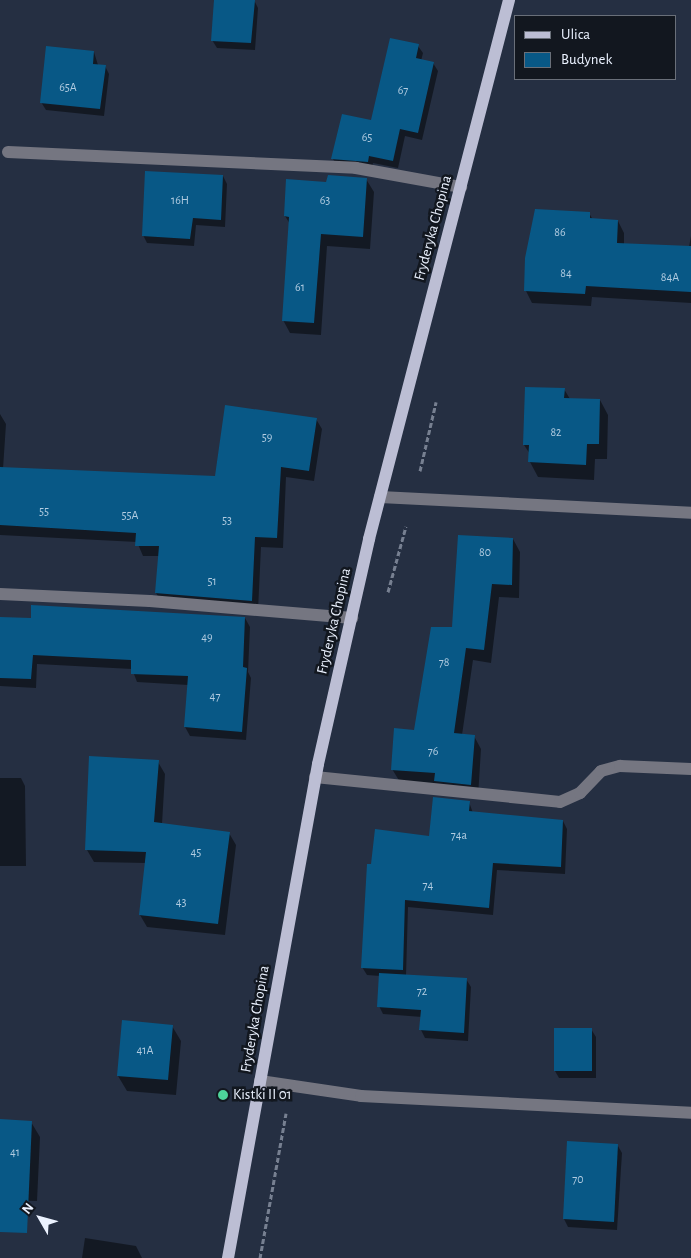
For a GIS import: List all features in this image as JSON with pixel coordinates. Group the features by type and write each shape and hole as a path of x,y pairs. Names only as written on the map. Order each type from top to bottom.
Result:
{"main road":[{"name":"Fryderyka Chopina","path":"228,1258 315,777 380,497 509,0"}],"street":[{"path":"8,152 356,168 461,187"},
{"path":"380,497 691,513"},
{"path":"0,594 150,601 352,618"},
{"path":"315,777 560,802 580,793 601,771 620,766 691,769"},
{"path":"260,1081 361,1096 691,1113"}],"path":[{"path":"388,594 414,498 437,398"},
{"path":"260,1258 290,1086"}],"building":[{"path":"214,0 255,0 251,43 211,41"},
{"path":"390,38 419,44 416,58 434,62 418,133 400,129 393,161 369,156 368,162 331,159 342,114 371,120"},
{"path":"46,46 94,51 93,64 106,65 100,109 40,103"},
{"path":"145,171 223,175 221,220 193,218 190,239 142,236"},
{"path":"328,175 367,178 363,237 321,234 314,323 282,321 289,217 284,216 286,179 326,182"},
{"path":"535,209 590,212 590,218 618,220 617,243 691,246 691,292 586,286 585,294 524,291 525,258"},
{"path":"525,387 565,388 564,398 600,399 599,444 587,444 586,465 528,462 529,445 523,445"},
{"path":"225,405 317,418 309,471 281,467 277,538 255,537 252,601 155,593 159,546 135,546 136,533 0,525 0,467 215,476"},
{"path":"458,535 513,538 512,585 492,584 484,650 466,648 454,733 475,735 471,785 434,781 435,773 391,770 394,728 414,730 431,627 452,627"},
{"path":"31,605 245,617 243,667 247,668 242,732 184,727 188,676 131,674 131,660 33,655 31,679 0,678 0,617 31,618"},
{"path":"89,756 159,760 154,822 230,832 218,924 139,915 146,852 85,850"},
{"path":"433,797 470,801 469,811 563,820 561,867 493,863 489,908 405,900 403,970 361,968 367,864 371,864 375,829 429,836"},
{"path":"379,973 467,978 464,1033 419,1030 421,1010 377,1007"},
{"path":"122,1020 173,1025 168,1080 117,1076"},
{"path":"554,1028 592,1028 592,1071 554,1071"},
{"path":"0,1119 32,1121 27,1233 0,1232"},
{"path":"567,1141 618,1144 614,1222 563,1219"}],"place":[{"name":"Kistki II 01","path":"223,1095"}]}
